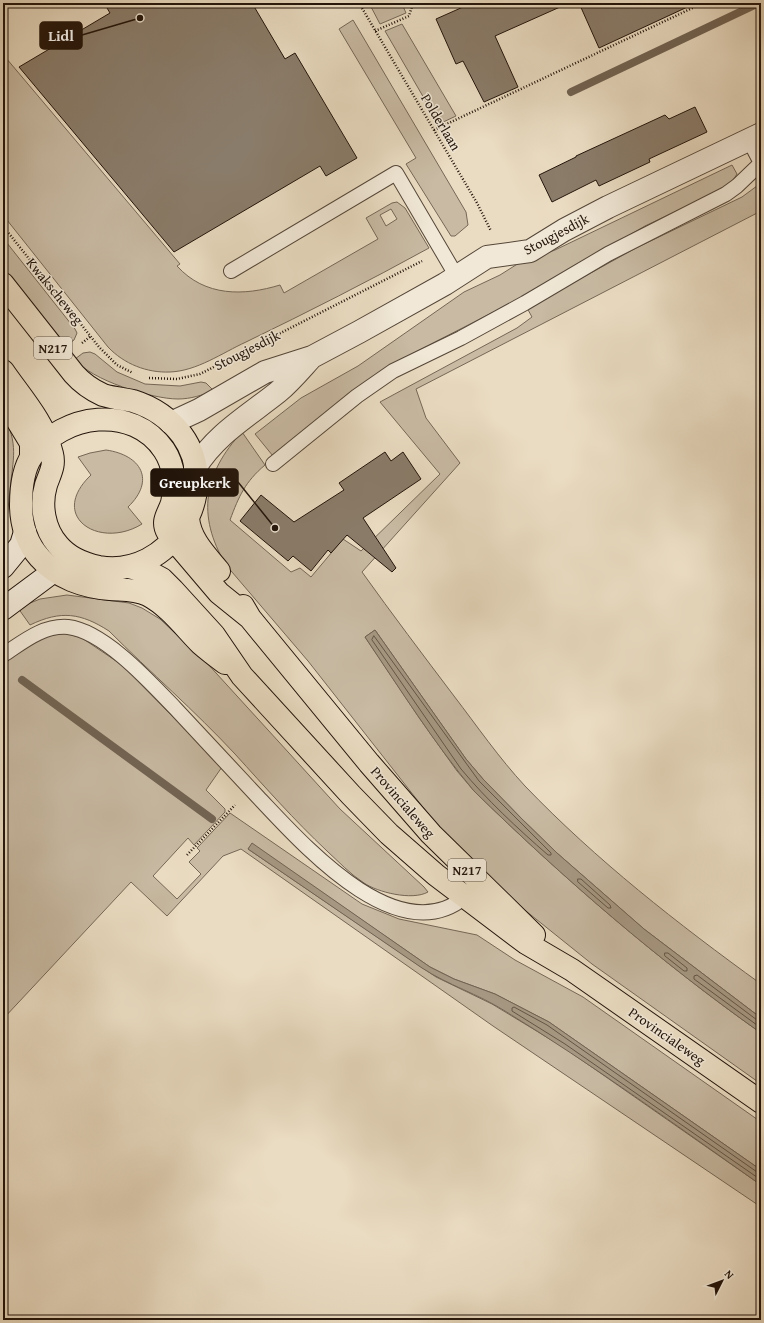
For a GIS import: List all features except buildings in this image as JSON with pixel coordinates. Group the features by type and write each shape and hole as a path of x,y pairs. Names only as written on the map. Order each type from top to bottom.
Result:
{"main road":[{"name":"N217","path":"3,284 74,374 92,389 114,398 144,406 171,423 187,443 195,468 196,494 188,518 174,540 153,557 129,567 106,568 92,566 77,560 70,556 57,544 46,522 44,514 44,496 54,464 47,440 37,420 3,371"},
{"name":"N217","path":"3,397 31,443 31,457 24,477 21,494 21,510 25,532 34,550 54,571"},
{"name":"N217","path":"31,457 47,440 60,431 76,424 100,419 128,423 147,432 165,452 172,468 173,494 164,520 164,526 174,540"},
{"path":"147,432 171,423"},
{"name":"Provincialeweg","path":"188,518 192,535 201,549 228,582 250,618 369,763 431,834 474,878 572,970"},
{"name":"Provincialeweg","path":"174,540 219,593 250,618"},
{"path":"54,571 77,560"},
{"name":"Provincialeweg","path":"129,567 149,572 162,579 214,634 242,676 351,796 413,856 464,897 526,943 572,970 761,1102"},
{"name":"Provincialeweg","path":"54,571 81,584 138,592 158,601 202,645 242,676"}],"street":[{"name":"Stougjesdijk","path":"171,423 199,410 265,372 312,357 457,277 480,261 497,255 525,253 564,230 608,207 755,137"},
{"name":"Stougjesdijk","path":"195,468 202,456 219,438 279,391 312,357"},
{"path":"3,567 21,545 25,532"},
{"path":"3,609 54,571"}],"lane":[{"path":"273,464 357,396 394,371 461,338 525,303 608,254 726,194 742,182 761,163 755,137"},
{"path":"231,271 396,173 457,277"},
{"path":"3,655 37,633 50,628 69,627 89,634 140,672 313,852 363,893 392,906 418,912 453,906 464,897"}],"path":[{"name":"Polderlaan","path":"359,3 488,224 494,240 497,255"},
{"path":"375,30 409,16 413,3"},
{"path":"434,130 703,3"},
{"name":"Kwakscheweg","path":"3,226 91,336 118,365 139,375"},
{"name":"Stougjesdijk","path":"144,376 166,380 200,374 442,250"},
{"path":"186,855 251,789"}],"shaded area":[{"path":"369,3 384,3 391,7 402,4 406,13 380,24"},
{"path":"353,20 466,212 468,225 455,236 451,236 406,164 416,158 339,29"},
{"path":"402,24 456,116 439,124 385,31"},
{"path":"3,57 6,58 180,264 177,266 200,284 212,289 239,292 266,289 280,285 284,293 378,239 366,218 392,203 397,202 405,208 429,248 209,361 180,371 161,372 136,366 114,353 3,215","holes":["391,209 397,219 386,226 380,215"]},
{"path":"732,165 737,174 732,182 719,191 645,226 517,300 392,364 273,456 255,434 301,398 358,366 464,292 500,275 519,263 555,250"},
{"path":"761,183 761,211 416,389 426,418 460,463 362,572 488,742 525,786 580,840 638,890 761,984 761,1018 644,929 557,853 483,779 466,759 375,630 365,637 420,719 457,771 474,791 577,887 613,918 686,977 761,1033 761,1084 592,964 516,903 440,829 308,661 226,565 210,529 208,495 212,479 219,463 229,447 242,432 265,465 252,477 243,490 230,520 291,572 300,568 311,577 343,539 361,551 440,474 380,402 517,328 532,317 527,308 636,248 742,197"},
{"path":"3,238 75,329 77,333 74,340 65,347 3,268"},
{"path":"90,352 95,354 117,372 145,384 180,386 201,382 206,383 214,391 192,398 178,399 153,396 122,387 94,374 83,367 75,359 83,353"},
{"path":"3,414 11,434 14,452 8,513 3,536"},
{"path":"106,450 128,457 136,463 141,470 143,478 137,497 128,507 142,524 126,531 110,533 96,531 84,525 77,516 74,504 79,490 91,475 78,457"},
{"path":"67,595 129,603 142,608 160,619 206,662 340,809 428,892 413,896 395,894 370,886 354,876 303,827 204,722 109,631 89,620 71,616 51,617 30,625 18,608 40,599"},
{"path":"65,633 82,638 122,665 222,767 206,790 225,809 225,812 194,845 188,838 153,876 177,899 201,874 189,862 200,851 197,848 230,813 362,904 399,919 477,935 515,960 583,997 761,1122 761,1170 549,1022 495,994 454,979 430,967 252,844 248,849 436,977 492,1004 563,1047 761,1185 761,1207 493,1026 241,849 223,856 167,916 131,882 3,1019 3,661 42,637"}],"water":[{"path":"375,630 466,759 483,779 557,853 644,929 761,1018 761,1033 686,977 613,918 577,887 474,791 431,735 365,637"},
{"path":"252,843 430,967 454,979 495,994 549,1022 761,1170 761,1185 634,1096 538,1032 495,1005 442,980 422,968 248,849"}],"waterway":[{"path":"571,92 759,3"},
{"path":"22,680 212,819"}],"place":[{"name":"Lidl","path":"140,18"},
{"name":"Greupkerk","path":"275,528"}]}
